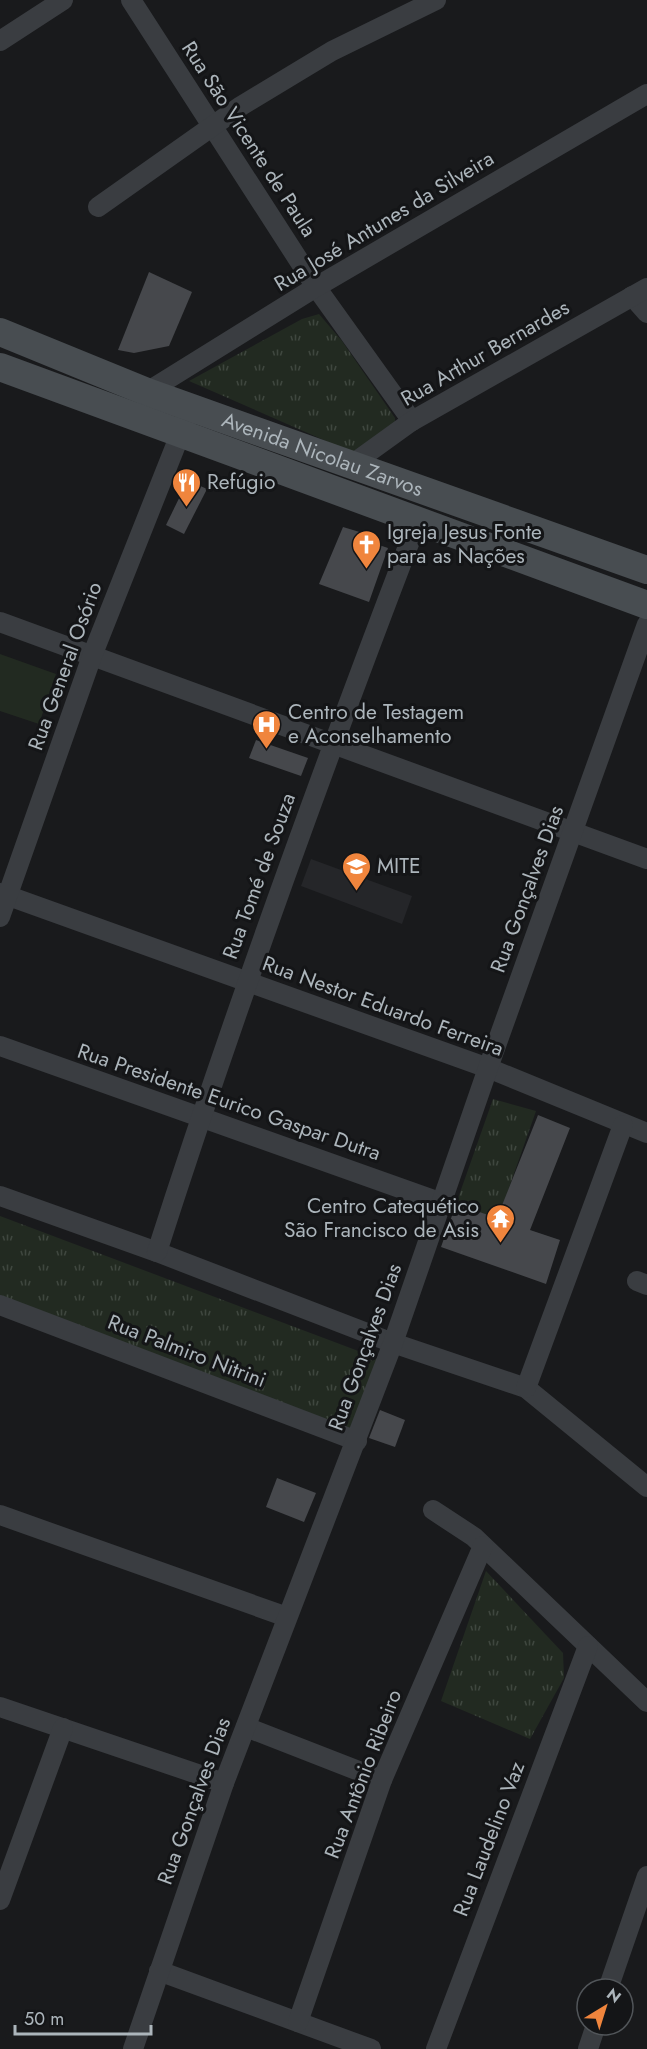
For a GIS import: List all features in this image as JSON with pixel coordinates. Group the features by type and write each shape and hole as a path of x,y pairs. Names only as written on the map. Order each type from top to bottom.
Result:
{"main road":[{"name":"Avenida Nicolau Zarvos","path":"0,332 147,392 647,570"},
{"name":"Avenida Nicolau Zarvos","path":"0,367 416,518 647,605"},
{"path":"416,518 423,491"}],"street":[{"path":"0,41 63,0"},
{"name":"Rua São Vicente de Paula","path":"131,0 316,287 412,421"},
{"path":"98,207 241,106 332,51 436,0"},
{"name":"Rua José Antunes da Silveira","path":"147,392 316,287 647,94"},
{"path":"640,292 647,313"},
{"name":"Rua Arthur Bernardes","path":"351,465 412,421 640,292"},
{"name":"Rua General Osório","path":"0,917 4,895 92,656 190,407"},
{"name":"Rua Tomé de Souza","path":"157,1252 246,982 332,743 410,541 416,518"},
{"path":"0,622 647,859"},
{"name":"Rua Gonçalves Dias","path":"133,2049 224,1783 393,1344 488,1068 647,624"},
{"name":"Rua Nestor Eduardo Ferreira","path":"4,895 488,1068 647,1133"},
{"name":"Rua Presidente Eurico Gaspar Dutra","path":"0,1046 442,1203"},
{"path":"526,1388 623,1125"},
{"path":"0,1196 157,1252 393,1344 526,1388 646,1480"},
{"name":"Rua Palmiro Nitrini","path":"0,1305 357,1441"},
{"path":"433,1510 483,1546 647,1702"},
{"path":"0,1515 287,1617"},
{"name":"Rua Antônio Ribeiro","path":"298,2022 382,1780 483,1546"},
{"name":"Rua Laudelino Vaz","path":"436,2049 588,1646"},
{"path":"0,1707 224,1783"},
{"path":"246,1727 382,1780"},
{"path":"0,1900 63,1728"},
{"path":"612,1977 647,1876"},
{"path":"159,1971 371,2049"}],"shaded area":[{"name":"MITE","path":"311,859 412,896 402,924 301,886"}],"green space":[{"path":"319,314 342,341 395,418 395,428 358,455 189,381 302,319"},
{"path":"0,654 56,674 39,724 0,711"},
{"path":"493,1099 536,1111 498,1219 456,1204"},
{"path":"0,1216 377,1358 351,1433 0,1315"},
{"path":"486,1571 563,1653 564,1678 530,1739 441,1701"}],"building":[{"path":"149,272 192,292 169,346 134,353 118,350"},
{"name":"Refúgio","path":"196,484 207,489 184,534 166,525 185,486"},
{"path":"343,527 363,533 361,539 388,548 369,602 319,584"},
{"name":"Centro de Testagem e Aconselhamento","path":"256,740 308,758 301,776 249,758"},
{"path":"538,1115 570,1128 530,1230 560,1240 546,1284 441,1247 456,1204 497,1218"},
{"path":"380,1410 405,1420 395,1447 369,1438"},
{"path":"277,1478 316,1493 304,1522 266,1507"}],"place":[{"name":"Refúgio","path":"186,508"},
{"name":"Igreja Jesus Fonte para as Nações","path":"366,570"},
{"name":"Centro de Testagem e Aconselhamento","path":"267,750"},
{"name":"MITE","path":"356,892"},
{"name":"Centro Catequético São Francisco de Asis","path":"500,1244"}]}
